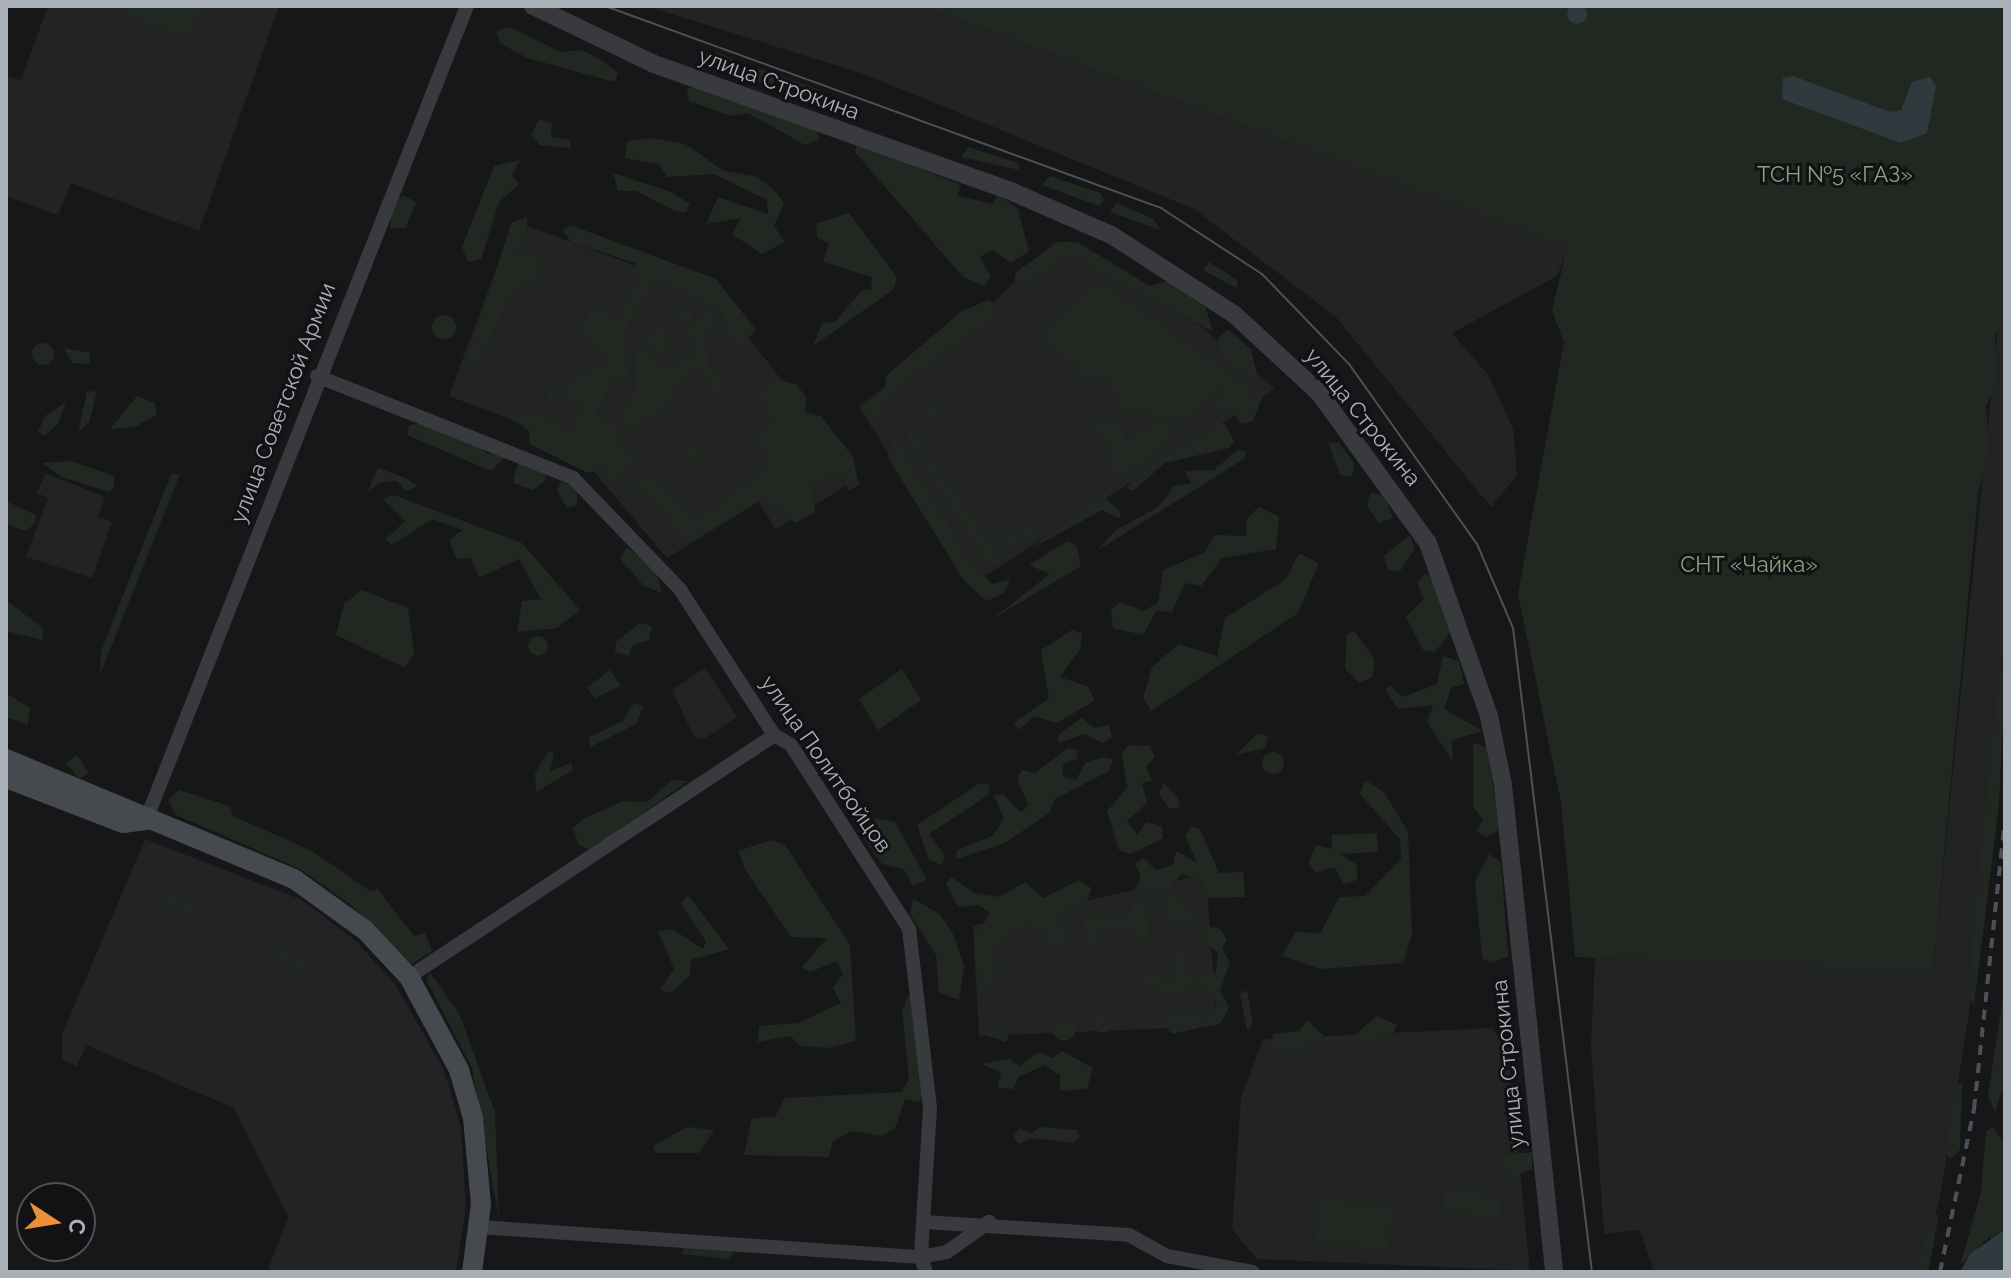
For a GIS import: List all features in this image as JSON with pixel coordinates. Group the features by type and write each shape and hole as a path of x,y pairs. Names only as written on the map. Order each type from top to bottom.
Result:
{"main road":[{"path":"6,759 129,806 146,820 318,894 409,977 459,1070 473,1118 479,1227 472,1272"},
{"path":"6,778 123,823 146,820"}],"street":[{"name":"улица Советской Армии","path":"146,820 317,376 467,6"},
{"name":"улица Строкина","path":"533,6 654,64 1013,192 1113,236 1235,315 1313,386 1428,543 1489,716 1503,785 1554,1272"},
{"name":"улица Политбойцов","path":"317,376 573,478 679,588 774,735 791,745 909,929 930,1108 921,1257 926,1272"},
{"path":"409,977 774,735"},
{"path":"924,1222 989,1222 1129,1235 1167,1256 1253,1272"},
{"path":"479,1227 921,1257 947,1252 989,1222"}],"shaded area":[{"path":"1577,4 1584,7 1587,14 1584,21 1577,24 1570,21 1567,14 1570,7"},
{"path":"48,6 279,6 199,231 71,183 58,215 6,196 6,76 21,80"},
{"path":"646,6 923,6 1568,247 1557,276 1452,333 1489,376 1513,429 1517,475 1491,507 1335,316 1194,209 864,74"},
{"path":"1793,76 1890,112 1901,110 1912,82 1930,77 1936,86 1927,133 1901,143 1782,99 1783,78"},
{"path":"514,221 717,296 857,479 776,529 758,502 667,558 568,441 449,396"},
{"path":"1054,243 1202,327 1275,389 971,585 859,407 998,298"},
{"path":"2005,255 2005,631 1969,1013 1940,1198 1919,1272 1654,1272 1640,1230 1604,1234 1591,1046 1595,958 1933,971"},
{"path":"45,473 105,497 98,517 112,522 92,578 26,557 48,498 37,493"},
{"path":"705,668 737,717 704,739 694,737 672,690"},
{"path":"145,839 302,900 356,941 395,984 444,1070 461,1128 466,1207 456,1272 267,1272 288,1217 234,1108 86,1045 77,1066 62,1060 62,1035"},
{"path":"1206,874 1217,1026 979,1036 973,926"},
{"path":"1492,1028 1507,1044 1530,1271 1257,1259 1232,1229 1241,1098 1263,1039"},
{"path":"2005,1230 2005,1272 1960,1272 1971,1253"}],"green space":[{"path":"108,6 206,6 206,9 187,41"},
{"path":"923,6 2005,6 2004,324 1995,334 1996,385 1986,406 1989,450 1978,493 1933,972 1575,957 1561,802 1518,594 1564,342 1552,311 1567,247"},
{"path":"510,27 561,52 582,50 618,73 615,82 527,58 500,43 496,31"},
{"path":"717,52 736,60 739,66 705,61 703,54"},
{"path":"761,69 817,89 823,95 751,80 748,71"},
{"path":"700,84 811,123 820,139 805,145 748,113 731,116 689,101 687,89"},
{"path":"539,120 552,123 551,137 570,140 571,148 540,145 531,135"},
{"path":"652,138 685,144 724,171 755,176 775,191 784,203 774,226 785,242 762,254 732,234 741,218 706,224 718,197 768,214 767,200 714,174 667,177 659,164 625,158 628,141"},
{"path":"857,144 961,185 957,196 993,204 998,194 1018,209 1029,251 1011,263 993,250 980,257 991,277 983,286 963,277 855,152"},
{"path":"968,147 1018,163 1019,170 961,157"},
{"path":"520,160 512,176 519,184 499,202 481,259 468,262 462,247 494,166"},
{"path":"613,173 671,192 690,204 686,212 675,211 636,191 618,191"},
{"path":"1050,176 1100,193 1104,200 1099,206 1042,185"},
{"path":"404,196 416,202 406,228 390,228 393,200"},
{"path":"1117,203 1154,219 1160,230 1110,212"},
{"path":"849,213 897,277 894,289 813,346 822,323 835,322 862,290 871,290 872,277 823,262 829,243 817,238 816,224"},
{"path":"527,217 527,237 516,250 539,258 543,274 509,296 480,362 467,363 511,223"},
{"path":"570,225 716,279 756,330 739,347 727,336 724,314 656,279 627,327 623,347 632,362 625,379 611,381 595,416 617,426 619,440 641,460 612,482 601,469 588,473 530,444 529,431 501,410 538,411 572,431 581,404 565,402 571,377 602,365 601,349 580,338 590,308 602,307 613,323 639,278 635,263 571,242 563,231"},
{"path":"1058,242 1077,242 1150,286 1170,280 1205,306 1213,332 1070,256 1025,285 1014,281 1016,272"},
{"path":"1209,262 1237,280 1238,289 1203,270"},
{"path":"1099,279 1252,388 1246,395 1264,392 1253,421 1241,424 1233,412 1215,408 1219,388 1180,424 1165,417 1175,438 1127,474 1110,470 1110,448 1094,431 1097,415 1126,429 1124,441 1155,422 1141,409 1130,416 1114,404 1112,384 1102,377 1079,384 1081,369 1047,345 1043,332"},
{"path":"989,300 999,308 986,324 893,391 875,428 863,408 883,393 887,375 962,311"},
{"path":"683,305 690,308 693,315 690,322 683,325 676,322 673,315 676,308"},
{"path":"706,312 718,315 704,339 710,368 724,375 728,391 715,393 702,372 689,375 653,420 644,416 635,432 622,426 619,410 628,407 636,385 635,353 640,347 662,369 696,352 685,333"},
{"path":"444,315 452,319 456,327 452,335 444,339 436,335 432,327 436,319"},
{"path":"658,327 667,331 671,340 667,349 658,353 649,349 645,340 649,331"},
{"path":"1228,329 1251,350 1258,378 1245,377 1222,356 1218,338"},
{"path":"43,343 51,346 54,354 51,362 43,365 35,362 32,354 35,346"},
{"path":"64,348 90,353 90,364 72,363"},
{"path":"506,369 557,387 560,400 547,403 546,390 524,380 500,380"},
{"path":"774,379 796,384 807,398 804,412 821,416 853,457 859,485 848,491 844,474 811,484 815,512 796,523 764,499 686,542 645,491 627,499 624,489 651,471 694,521 770,464 753,437 774,423 756,396"},
{"path":"963,385 973,386 927,421 922,413"},
{"path":"97,391 89,423 78,432 87,392"},
{"path":"137,396 155,403 157,414 135,427 110,429"},
{"path":"66,402 58,424 44,436 38,432 45,416"},
{"path":"1213,422 1225,424 1234,441 1229,448 1165,463 1133,491 1126,488 1152,459 1205,434"},
{"path":"427,423 475,440 487,454 502,451 505,457 491,471 407,435 409,425"},
{"path":"909,425 1000,558 998,566 987,564 907,438"},
{"path":"895,437 970,560 992,584 1010,580 1003,594 986,601 963,579 887,456"},
{"path":"692,441 700,444 703,452 700,460 692,463 684,460 681,452 684,444"},
{"path":"1328,442 1339,443 1354,463 1352,477 1340,475"},
{"path":"1238,450 1246,452 1244,459 1098,550 1116,530 1158,507 1174,486 1191,483 1185,471 1214,470"},
{"path":"519,459 546,468 545,481 533,490 513,483"},
{"path":"71,461 114,476 114,487 109,492 62,477 42,463"},
{"path":"378,468 408,479 417,486 406,491 397,481 380,482 367,493"},
{"path":"171,474 180,474 100,675 101,651"},
{"path":"561,482 577,486 577,505 567,508 557,491"},
{"path":"963,483 1003,538 1032,523 1039,529 1010,550 999,548"},
{"path":"1370,493 1384,495 1393,518 1379,523 1367,506"},
{"path":"394,495 522,543 580,610 557,628 517,632 522,601 541,599 519,559 479,578 471,558 457,559 449,540 463,530 432,519 392,545 386,539 405,521 383,499"},
{"path":"1102,495 1121,512 1119,519 1102,510 1029,550"},
{"path":"6,501 36,515 35,524 25,531 6,524"},
{"path":"1259,507 1279,517 1276,549 1222,558 1201,586 1185,583 1172,612 1156,611 1143,635 1113,628 1111,610 1120,602 1143,611 1158,603 1163,570 1204,553 1215,535 1246,536 1247,518"},
{"path":"1410,535 1415,549 1400,571 1388,570 1384,556"},
{"path":"1067,541 1077,546 1081,566 991,620 1050,574 1029,565"},
{"path":"627,547 656,571 662,593 644,586 620,559"},
{"path":"1299,553 1319,563 1298,613 1151,711 1143,698 1152,667 1179,644 1217,656 1225,618 1286,579"},
{"path":"1425,574 1437,577 1455,626 1435,652 1423,650 1406,617 1424,599 1417,582"},
{"path":"362,590 408,608 414,652 405,668 336,635 344,604"},
{"path":"6,600 44,629 42,640 6,631"},
{"path":"640,623 652,626 649,640 632,646 629,656 615,652 616,642"},
{"path":"1072,630 1082,634 1080,649 1060,677 1089,687 1094,701 1057,723 1034,716 1019,730 1014,723 1049,698 1041,650"},
{"path":"1354,631 1375,660 1372,677 1360,683 1345,669 1347,634"},
{"path":"534,636 542,636 548,646 542,656 534,656 528,650 528,642"},
{"path":"1443,656 1459,661 1464,684 1451,688 1444,709 1483,731 1452,740 1453,761 1427,722 1433,705 1398,709 1385,690 1390,686 1403,697 1437,684"},
{"path":"902,669 921,700 878,730 859,699"},
{"path":"2005,669 1999,805 1974,1005 1968,996 1978,879 1999,674"},
{"path":"610,670 621,686 595,698 587,688"},
{"path":"6,693 30,708 28,725 6,717"},
{"path":"634,703 643,706 636,724 590,747 589,737 622,722"},
{"path":"1082,718 1094,728 1109,725 1112,737 1102,743 1085,734 1058,743 1059,734"},
{"path":"1258,733 1268,736 1265,748 1236,755"},
{"path":"1473,743 1486,747 1494,790 1499,830 1486,837 1476,831 1483,820 1473,806"},
{"path":"1128,745 1150,746 1155,757 1146,767 1152,781 1142,783 1147,803 1127,821 1137,835 1146,822 1162,826 1163,838 1131,854 1119,850 1107,811 1127,788 1122,753"},
{"path":"1068,748 1078,750 1077,759 1063,764 1063,777 1076,780 1086,762 1104,757 1113,759 1109,771 1055,799 1049,813 1005,843 956,859 957,850 992,836 1004,819 994,795 1003,794 1021,813 1028,805 1017,779 1022,770 1035,773"},
{"path":"548,752 554,753 550,771 571,763 573,770 536,792 535,773"},
{"path":"1273,752 1281,755 1284,763 1281,771 1273,774 1265,771 1262,763 1265,755"},
{"path":"77,755 89,773 79,779 66,763"},
{"path":"672,780 688,781 591,850 579,845 573,828 583,819 623,801 647,802"},
{"path":"1365,780 1384,792 1408,832 1412,935 1403,963 1320,969 1282,956 1296,931 1320,934 1339,897 1365,896 1401,859 1400,839 1360,794"},
{"path":"980,783 990,785 988,795 929,834 945,855 942,865 929,860 917,825"},
{"path":"1164,783 1177,797 1180,807 1169,809 1159,794"},
{"path":"179,790 230,806 233,816 312,851 370,891 378,889 414,936 425,933 432,951 411,964 351,905 300,869 176,815 168,800"},
{"path":"867,817 895,822 927,880 913,886 904,869 882,864 860,833"},
{"path":"1191,827 1200,829 1219,873 1243,872 1245,897 1201,898 1203,880 1182,874 1168,887 1134,892 1141,876 1135,864 1143,858 1156,870 1173,865 1176,851 1197,863 1185,836"},
{"path":"1377,833 1378,852 1340,854 1357,865 1357,880 1343,884 1335,867 1316,872 1308,864 1316,845 1332,849 1332,835"},
{"path":"772,840 785,845 850,945 856,1041 827,1048 801,1046 790,1036 758,1042 759,1026 798,1023 841,1003 833,988 843,974 837,961 810,972 802,967 827,938 791,937 746,871 738,851"},
{"path":"1489,854 1501,863 1508,957 1490,963 1482,958 1475,881"},
{"path":"951,877 975,893 1000,897 1025,882 1043,898 1079,880 1091,888 1088,901 1063,911 1064,950 1054,951 1045,933 1034,936 1025,924 997,947 1000,980 993,990 978,986 974,939 990,913 979,905 958,907 946,884"},
{"path":"1168,891 1199,918 1196,924 1181,919 1172,927 1185,938 1164,924 1162,913 1146,918 1152,944 1142,946 1133,930 1101,930 1097,943 1088,943 1084,920 1096,911 1102,920 1127,920 1132,903 1163,907"},
{"path":"165,892 199,905 197,916 161,903"},
{"path":"688,895 729,949 691,960 690,975 671,993 660,990 674,969 658,931 672,929 703,949 706,941 681,904"},
{"path":"913,899 940,914 953,934 964,966 959,1000 939,992 936,955 910,914"},
{"path":"1218,927 1227,939 1222,949 1230,962 1220,991 1229,1007 1221,1023 1172,1034 1163,1024 1173,1014 1209,1018 1217,1003 1207,987 1170,995 1140,980 1151,972 1174,984 1174,949 1188,955 1184,972 1195,980 1216,972 1218,953 1198,938 1203,928"},
{"path":"278,945 310,964 304,973 270,953"},
{"path":"430,973 459,1013 495,1112 499,1219 472,1068 426,979"},
{"path":"2005,983 2005,1081 1995,1112 1988,1096"},
{"path":"1247,990 1253,1024 1247,1030 1240,994"},
{"path":"908,996 923,1005 924,1089 920,1102 905,1099 895,1128 882,1136 852,1131 833,1141 829,1157 744,1155 752,1118 775,1117 785,1098 901,1092 909,1080 902,1010"},
{"path":"1103,1015 1112,1024 1103,1033 1094,1024"},
{"path":"1377,1016 1397,1025 1391,1039 1312,1041 1302,1050 1274,1048 1270,1041 1274,1034 1299,1031 1307,1020 1325,1037 1353,1036"},
{"path":"1064,1019 1072,1022 1075,1030 1072,1038 1064,1041 1056,1038 1053,1030 1056,1022"},
{"path":"1004,1026 1010,1032 1006,1042 980,1033"},
{"path":"1062,1051 1093,1068 1087,1089 1060,1091 1060,1075 1045,1065 1018,1077 1013,1089 998,1088 1001,1072 981,1064 1009,1059 1019,1066 1038,1052 1052,1058"},
{"path":"1962,1082 1960,1150 1950,1159 1945,1150 1955,1087"},
{"path":"687,1127 714,1130 699,1153 655,1153 653,1146"},
{"path":"1041,1127 1077,1130 1080,1136 1074,1143 1031,1138 1019,1144 1013,1137 1019,1128 1032,1133"},
{"path":"1993,1127 2004,1143 2005,1247 1994,1247 1990,1236 1960,1266 1981,1192 1986,1131"},
{"path":"1533,1152 1532,1169 1513,1177 1500,1172 1504,1155"},
{"path":"1445,1190 1501,1194 1499,1217 1444,1214"},
{"path":"1320,1198 1393,1205 1389,1250 1316,1243"},
{"path":"1939,1214 1928,1272 1915,1272 1931,1218"},
{"path":"683,1244 730,1248 734,1253 728,1259 682,1254"}],"tram line":[{"path":"605,6 1161,208 1262,274 1349,364 1477,544 1513,628 1592,1272"}],"railway":[{"path":"1940,1272 1974,1109 2005,817"}],"park label":[{"name":"ТСН №5 «ГАЗ»","path":"1835,175"},
{"name":"СНТ «Чайка»","path":"1749,565"}]}
